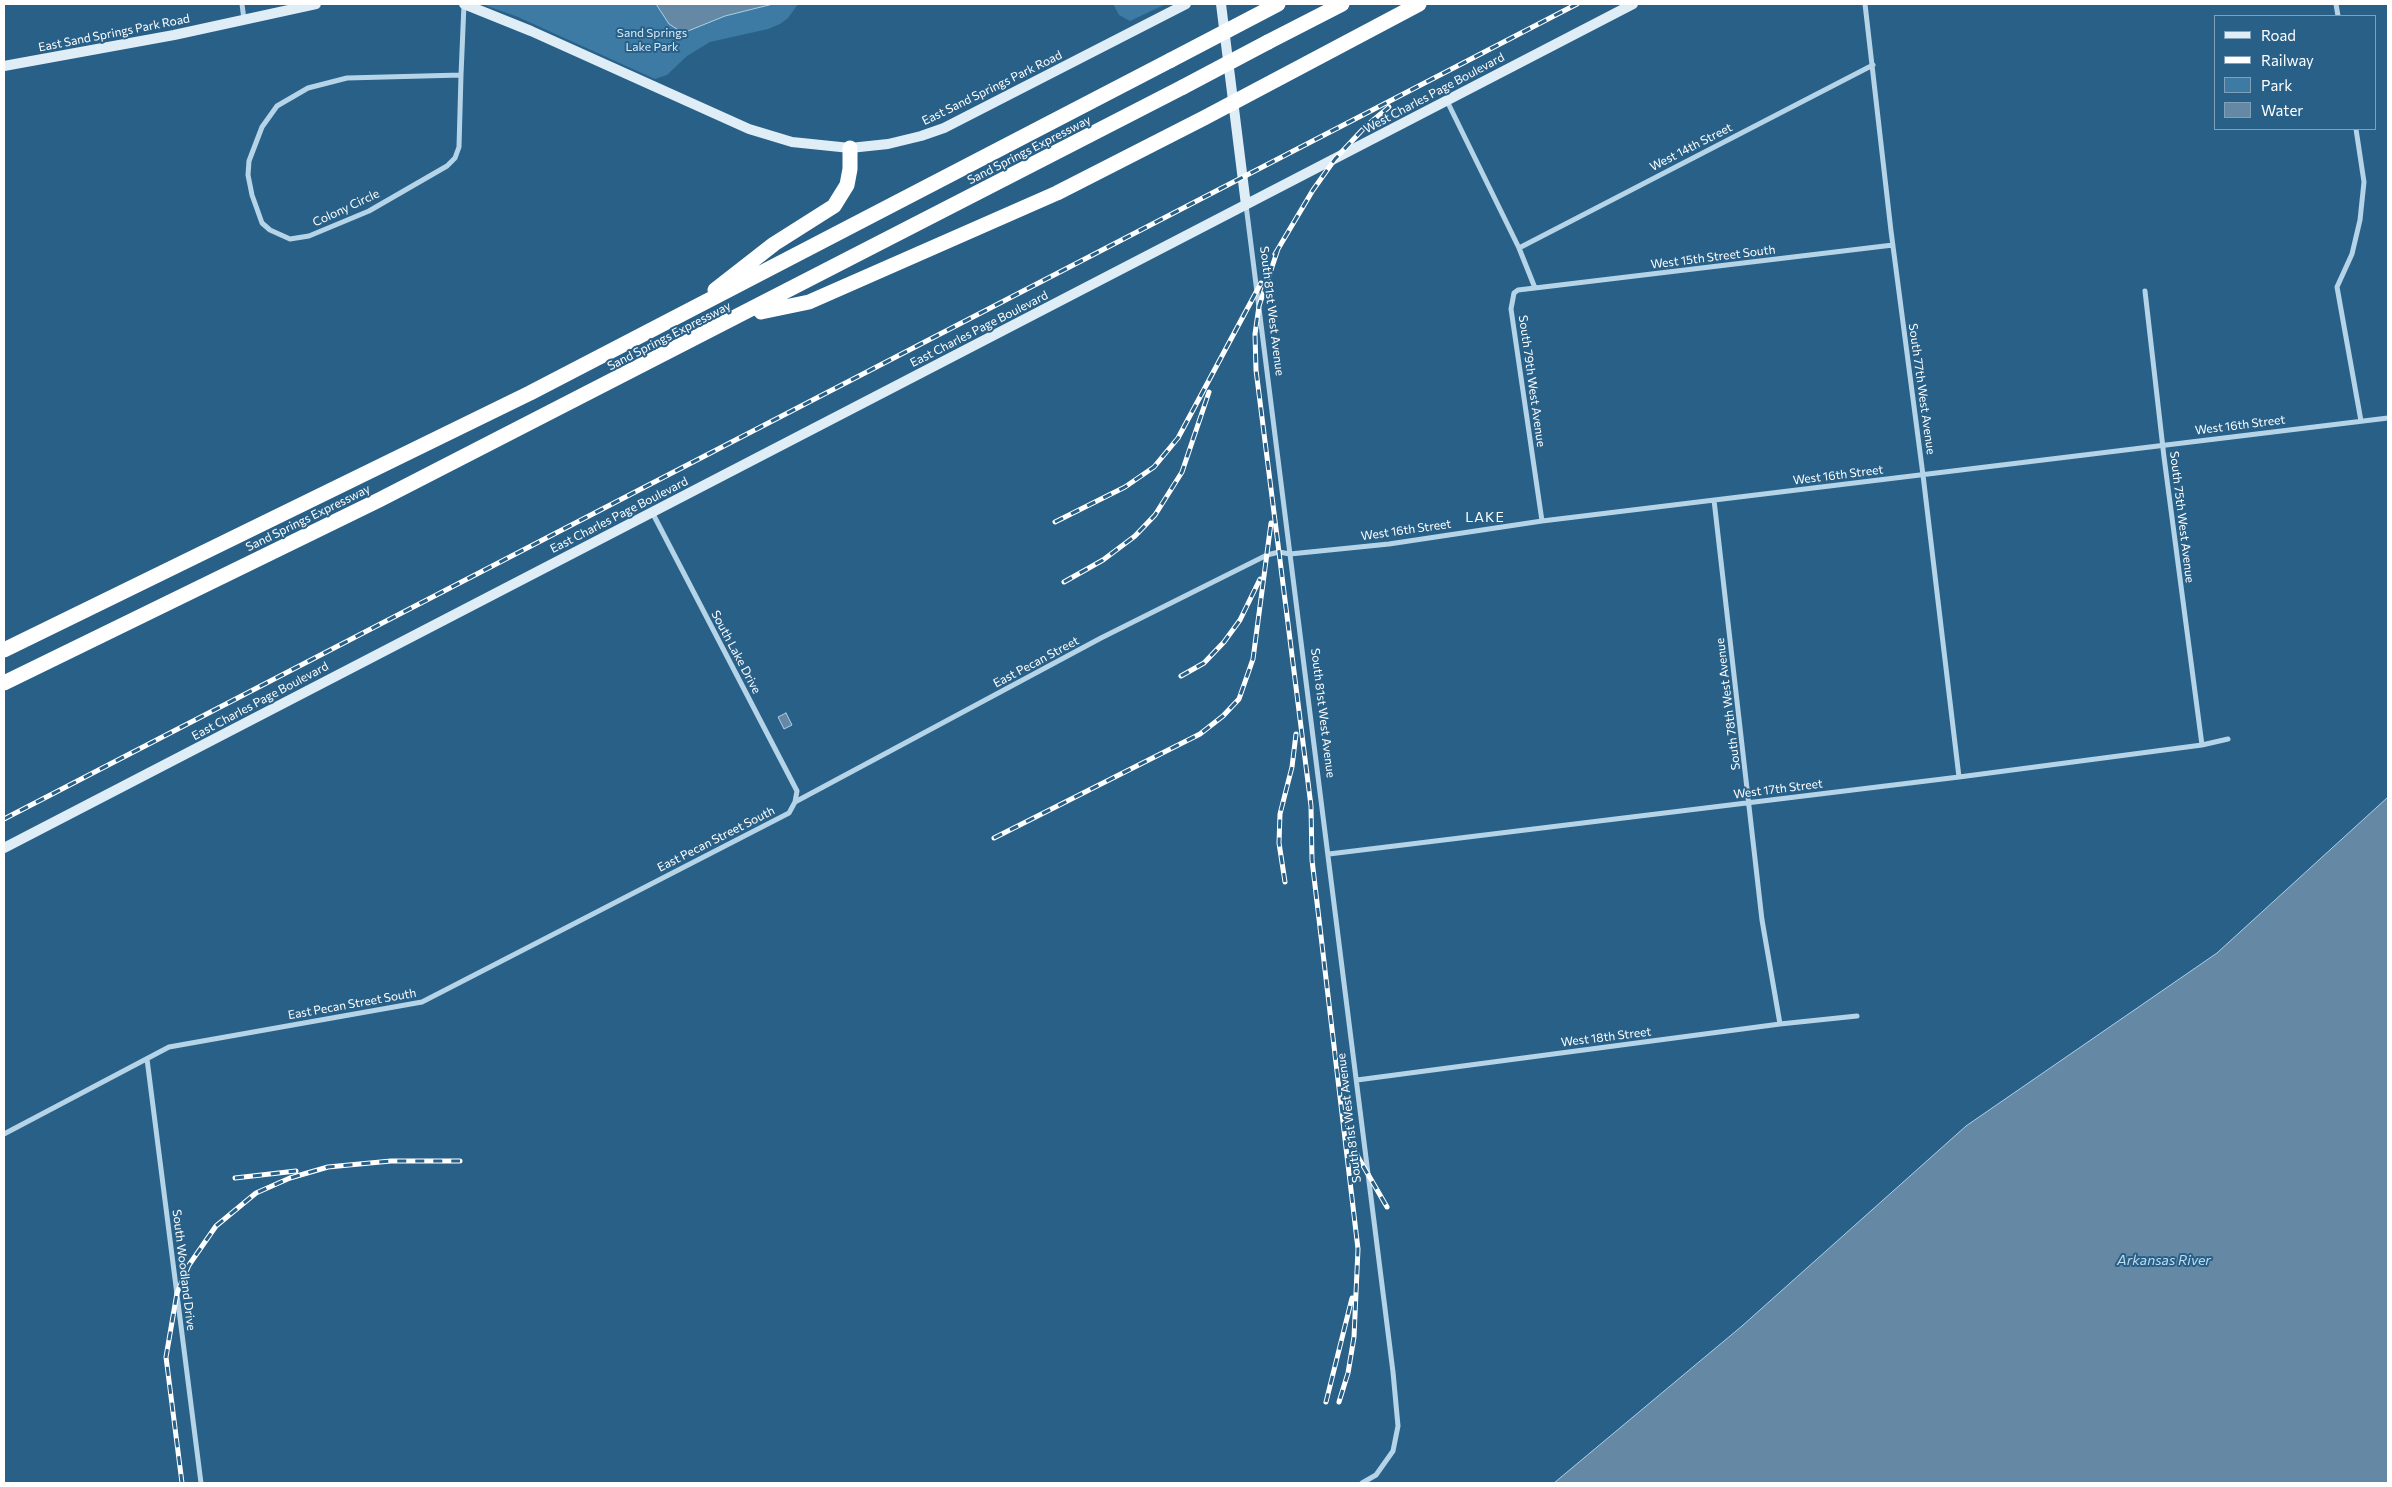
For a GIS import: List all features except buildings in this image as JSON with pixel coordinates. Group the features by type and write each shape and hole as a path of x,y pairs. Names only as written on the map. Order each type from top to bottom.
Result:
{"highway":[{"name":"Sand Springs Expressway","path":"4,650 530,394 1278,4"},
{"name":"Sand Springs Expressway","path":"4,683 379,500 742,316 1342,4"},
{"path":"742,316 809,302 994,222 1066,188 1419,4"},
{"path":"686,314 774,244 834,206 847,184 850,170 850,148"}],"main road":[{"name":"East Sand Springs Park Road","path":"4,66 244,20 316,4"},
{"name":"East Sand Springs Park Road","path":"464,4 531,31 749,129 792,142 850,148 888,144 944,128 1186,4"},
{"name":"South 81st West Avenue","path":"1220,4 1246,205"},
{"name":"West Charles Page Boulevard","path":"1246,205 1633,4"},
{"name":"East Charles Page Boulevard","path":"4,848 1246,205"}],"street":[{"path":"242,4 244,20"},
{"name":"Colony Circle","path":"461,75 378,76 340,80 308,88 276,106 262,127 249,161 248,176 252,195 262,223 274,233 290,239 309,236 369,211 447,166 455,158 459,147 464,4"},
{"name":"South 77th West Avenue","path":"1865,4 1959,777"},
{"name":"West 14th Street","path":"1520,248 1872,65"},
{"path":"1446,100 1520,248 1535,288"},
{"path":"2356,130 2364,182 2360,220 2352,254 2337,287 2361,421"},
{"name":"South 81st West Avenue","path":"1246,205 1368,1176 1386,1298 1398,1426 1393,1451 1376,1475 1362,1483"},
{"name":"West 15th Street South","path":"1535,288 1893,246"},
{"name":"South 79th West Avenue","path":"1535,288 1518,290 1514,293 1511,309 1542,521"},
{"name":"South 75th West Avenue","path":"2145,291 2202,745"},
{"name":"West 16th Street","path":"1290,554 1389,544 1542,521 2388,418"},
{"name":"South 78th West Avenue","path":"1714,500 1762,920 1780,1024"},
{"name":"South Lake Drive","path":"652,512 797,790 795,802"},
{"name":"East Pecan Street","path":"795,802 1171,603 1267,555 1279,552 1290,554"},
{"name":"West 17th Street","path":"1329,854 1959,777 2202,745 2228,739"},
{"name":"East Pecan Street South","path":"4,1134 169,1047 422,1002 789,813 795,802"},
{"name":"West 18th Street","path":"1357,1080 1780,1024 1857,1016"},
{"name":"South Woodland Drive","path":"147,1059 201,1483"}],"green space":[{"name":"Sand Springs Lake Park","path":"482,4 798,4 788,18 780,24 768,29 710,42 687,56 667,75 655,79 518,17"},
{"path":"1113,4 1166,4 1130,21 1119,15"}],"water":[{"path":"656,4 773,4 725,16 683,33 669,24"},
{"path":"786,713 792,725 784,729 778,717"},
{"name":"Arkansas River","path":"2388,797 2388,1483 1554,1483 1742,1326 1966,1126 2217,953"}],"railway":[{"path":"4,819 1577,4"},
{"path":"1275,254 1313,190 1335,159 1365,127 1389,107"},
{"path":"1278,249 1259,306 1255,334 1256,370 1311,806 1312,860 1358,1249 1354,1337 1348,1373 1339,1402"},
{"path":"1055,522 1125,487 1154,467 1178,438 1261,283"},
{"path":"1064,582 1103,560 1135,536 1155,515 1182,472 1209,392"},
{"path":"994,838 1200,734 1223,716 1239,699 1253,659 1271,523"},
{"path":"1181,676 1204,663 1224,642 1240,620 1260,579"},
{"path":"1285,882 1279,843 1280,814 1292,767 1296,734"},
{"path":"1348,1133 1358,1157 1387,1207"},
{"path":"182,1483 166,1357 177,1293 189,1265 216,1226 256,1193 290,1178 328,1167 391,1161 460,1161"},
{"path":"235,1178 296,1171"},
{"path":"1326,1402 1352,1298"}],"district":[{"name":"LAKE","path":"1485,517"}]}
